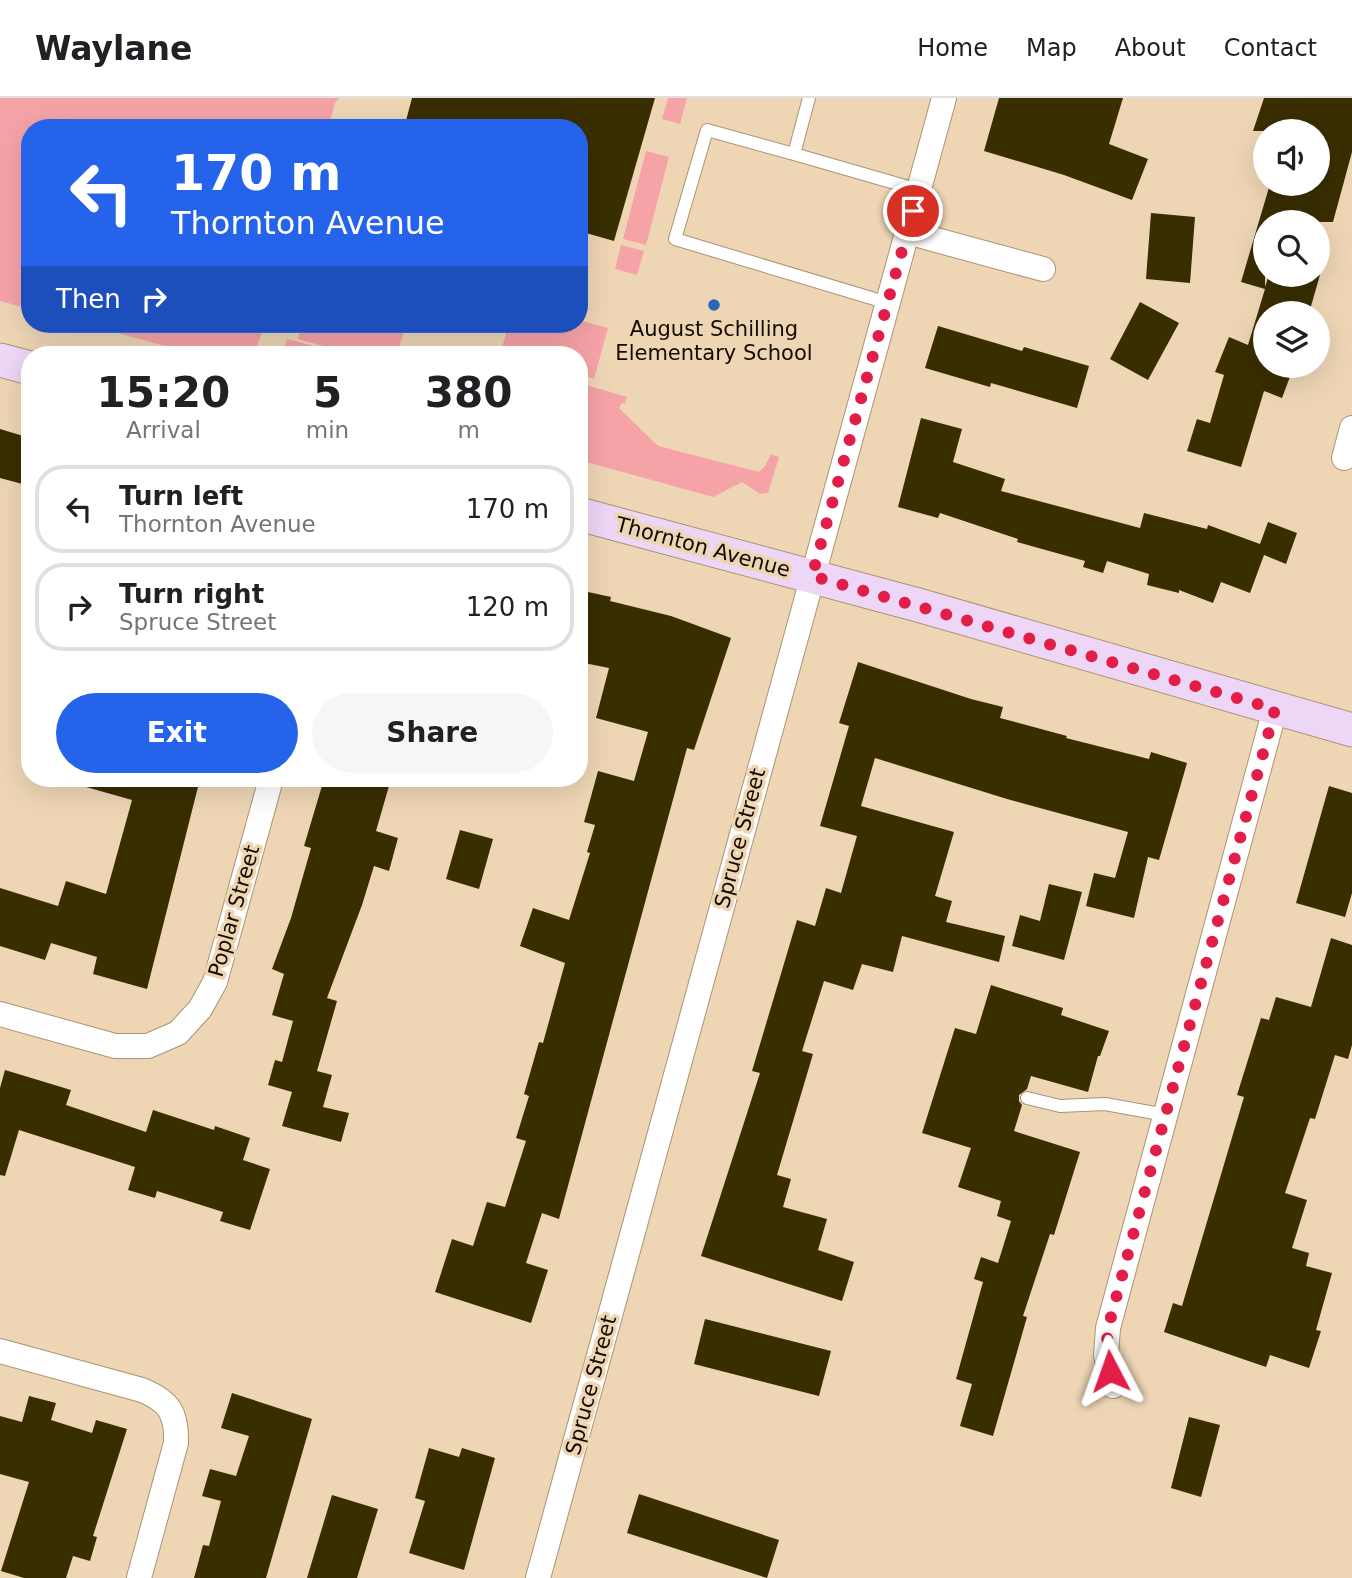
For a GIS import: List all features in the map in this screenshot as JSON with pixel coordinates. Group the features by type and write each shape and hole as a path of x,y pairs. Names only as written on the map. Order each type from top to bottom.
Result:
{"main road":[{"path":"0,360 21,366"},
{"name":"Thornton Avenue","path":"588,516 812,576 1352,730"}],"street":[{"name":"Spruce Street","path":"538,1578 944,98"},
{"path":"907,232 1043,268"},
{"path":"1344,458 1352,428"},
{"path":"1113,1386 1106,1355 1108,1328 1275,709"},
{"name":"Poplar Street","path":"0,1014 115,1046 148,1046 178,1032 200,1009 215,982 269,787"},
{"path":"0,1351 142,1390 156,1395 170,1408 177,1427 176,1443 139,1578"}],"lane":[{"path":"794,154 809,98"},
{"path":"888,303 675,239 707,130 919,190"},
{"path":"1027,1098 1060,1106 1105,1104 1166,1115"}],"shaded area":[{"path":"0,98 339,98 331,119 21,119 21,307 0,301"},
{"path":"668,98 687,98 680,124 662,119"},
{"path":"646,151 669,157 646,245 623,239"},
{"path":"621,245 644,251 637,275 615,269"},
{"path":"588,322 608,328 594,379 588,377 588,346 502,346 506,333 588,333"},
{"path":"117,333 262,333 257,346 165,346"},
{"path":"300,333 403,333 400,346 323,346 298,339"},
{"path":"287,339 313,346 285,346"},
{"path":"588,386 627,397 625,404 622,403 619,408 658,446 759,472 771,454 779,457 768,493 760,494 742,482 713,497 588,462"}],"building":[{"path":"412,98 655,98 614,241 588,234 588,119 406,119"},
{"path":"999,98 1123,98 1109,144 1148,159 1132,200 1064,175 984,151"},
{"path":"1264,98 1352,98 1352,152 1333,222 1330,222 1330,210 1262,210 1266,196 1330,196 1330,119 1257,119"},
{"path":"1151,213 1195,217 1190,283 1146,279"},
{"path":"1253,241 1253,286 1241,282"},
{"path":"1258,287 1317,287 1312,301 1261,301 1265,289"},
{"path":"1140,302 1179,323 1148,380 1110,359"},
{"path":"938,326 1022,351 1024,347 1089,366 1077,408 991,383 990,387 925,368"},
{"path":"1253,329 1253,378 1290,378 1282,398 1264,391 1241,467 1187,451 1197,419 1210,423 1224,375 1215,372 1229,337 1248,345"},
{"path":"921,418 962,429 953,462 1005,479 1001,491 1140,528 1144,513 1207,529 1208,525 1260,544 1268,522 1297,533 1286,564 1264,555 1250,593 1221,582 1213,603 1179,590 1179,593 1147,585 1149,574 1107,561 1103,573 1083,567 1085,561 1017,542 1018,539 940,513 938,518 898,507"},
{"path":"0,429 21,435 21,484 0,478"},
{"path":"588,592 611,597 610,601 671,616 731,638 694,750 687,748 559,1219 542,1213 526,1263 548,1270 531,1323 435,1292 452,1239 473,1246 487,1202 505,1207 526,1141 516,1138 529,1096 524,1094 539,1042 543,1043 565,963 520,946 533,908 569,920 590,853 587,852 595,825 584,822 598,771 634,781 648,732 596,718 609,668 588,664"},
{"path":"858,662 1003,707 1000,718 1149,759 1151,752 1187,763 1159,860 1148,857 1134,918 1086,906 1094,873 1115,878 1128,832 1007,799 875,758 861,806 954,832 935,896 952,901 946,922 1005,936 999,962 902,936 893,972 862,964 853,990 824,981 802,1051 813,1054 777,1175 791,1179 783,1207 827,1219 818,1250 854,1262 842,1301 701,1256 760,1073 752,1071 797,920 815,926 826,888 841,893 857,836 820,826 849,726 839,723"},
{"path":"1329,786 1352,793 1352,893 1345,917 1296,903"},
{"path":"86,787 198,787 147,989 93,974 97,957 51,943 45,960 0,946 0,888 58,906 66,881 106,894 132,800"},
{"path":"322,787 389,787 376,831 398,838 389,871 374,866 327,998 337,1001 317,1071 332,1075 323,1107 349,1113 341,1142 282,1126 292,1092 268,1085 275,1060 282,1062 293,1021 272,1015 284,974 272,969 291,918 311,848 304,846"},
{"path":"460,830 493,839 479,889 446,879"},
{"path":"1049,884 1082,892 1064,960 1012,946 1020,915 1040,921"},
{"path":"1331,938 1352,945 1352,1045 1348,1059 1335,1055 1315,1119 1310,1118 1285,1193 1307,1200 1292,1248 1309,1253 1306,1266 1332,1273 1316,1330 1321,1331 1309,1368 1270,1355 1266,1367 1164,1332 1173,1303 1182,1306 1244,1097 1237,1095 1261,1018 1269,1020 1276,997 1311,1007"},
{"path":"991,985 1063,1008 1061,1015 1109,1031 1098,1056 1088,1092 1031,1076 1027,1089 1019,1095 1022,1105 1014,1131 1080,1152 1054,1235 1050,1234 1023,1316 1027,1317 993,1436 960,1426 972,1384 956,1379 983,1282 974,1279 981,1257 998,1263 1011,1221 997,1216 1001,1201 958,1187 971,1148 922,1133 955,1028 976,1034"},
{"path":"5,1070 71,1090 66,1105 146,1132 153,1110 214,1130 215,1126 250,1138 243,1160 270,1169 250,1230 220,1221 223,1212 157,1191 155,1198 128,1190 135,1167 19,1130 5,1176 0,1175 0,1088"},
{"path":"705,1319 831,1351 819,1396 694,1364"},
{"path":"232,1393 312,1419 266,1578 194,1578 203,1545 209,1546 221,1501 202,1496 210,1469 236,1476 249,1436 221,1428"},
{"path":"29,1396 56,1403 51,1420 92,1433 96,1420 127,1429 93,1536 97,1537 90,1561 73,1556 66,1578 24,1578 1,1571 29,1482 0,1474 0,1416 22,1422"},
{"path":"1189,1417 1220,1425 1201,1497 1171,1488"},
{"path":"429,1448 459,1457 462,1448 495,1458 464,1570 409,1553 425,1501 415,1498"},
{"path":"639,1494 779,1540 767,1578 627,1533"},
{"path":"332,1495 378,1509 357,1578 307,1578"}],"place":[{"name":"August Schilling Elementary School","path":"714,305"}],"route":[{"path":"913,211 812,576 1275,709 1108,1328 1106,1355 1110,1371"}]}
